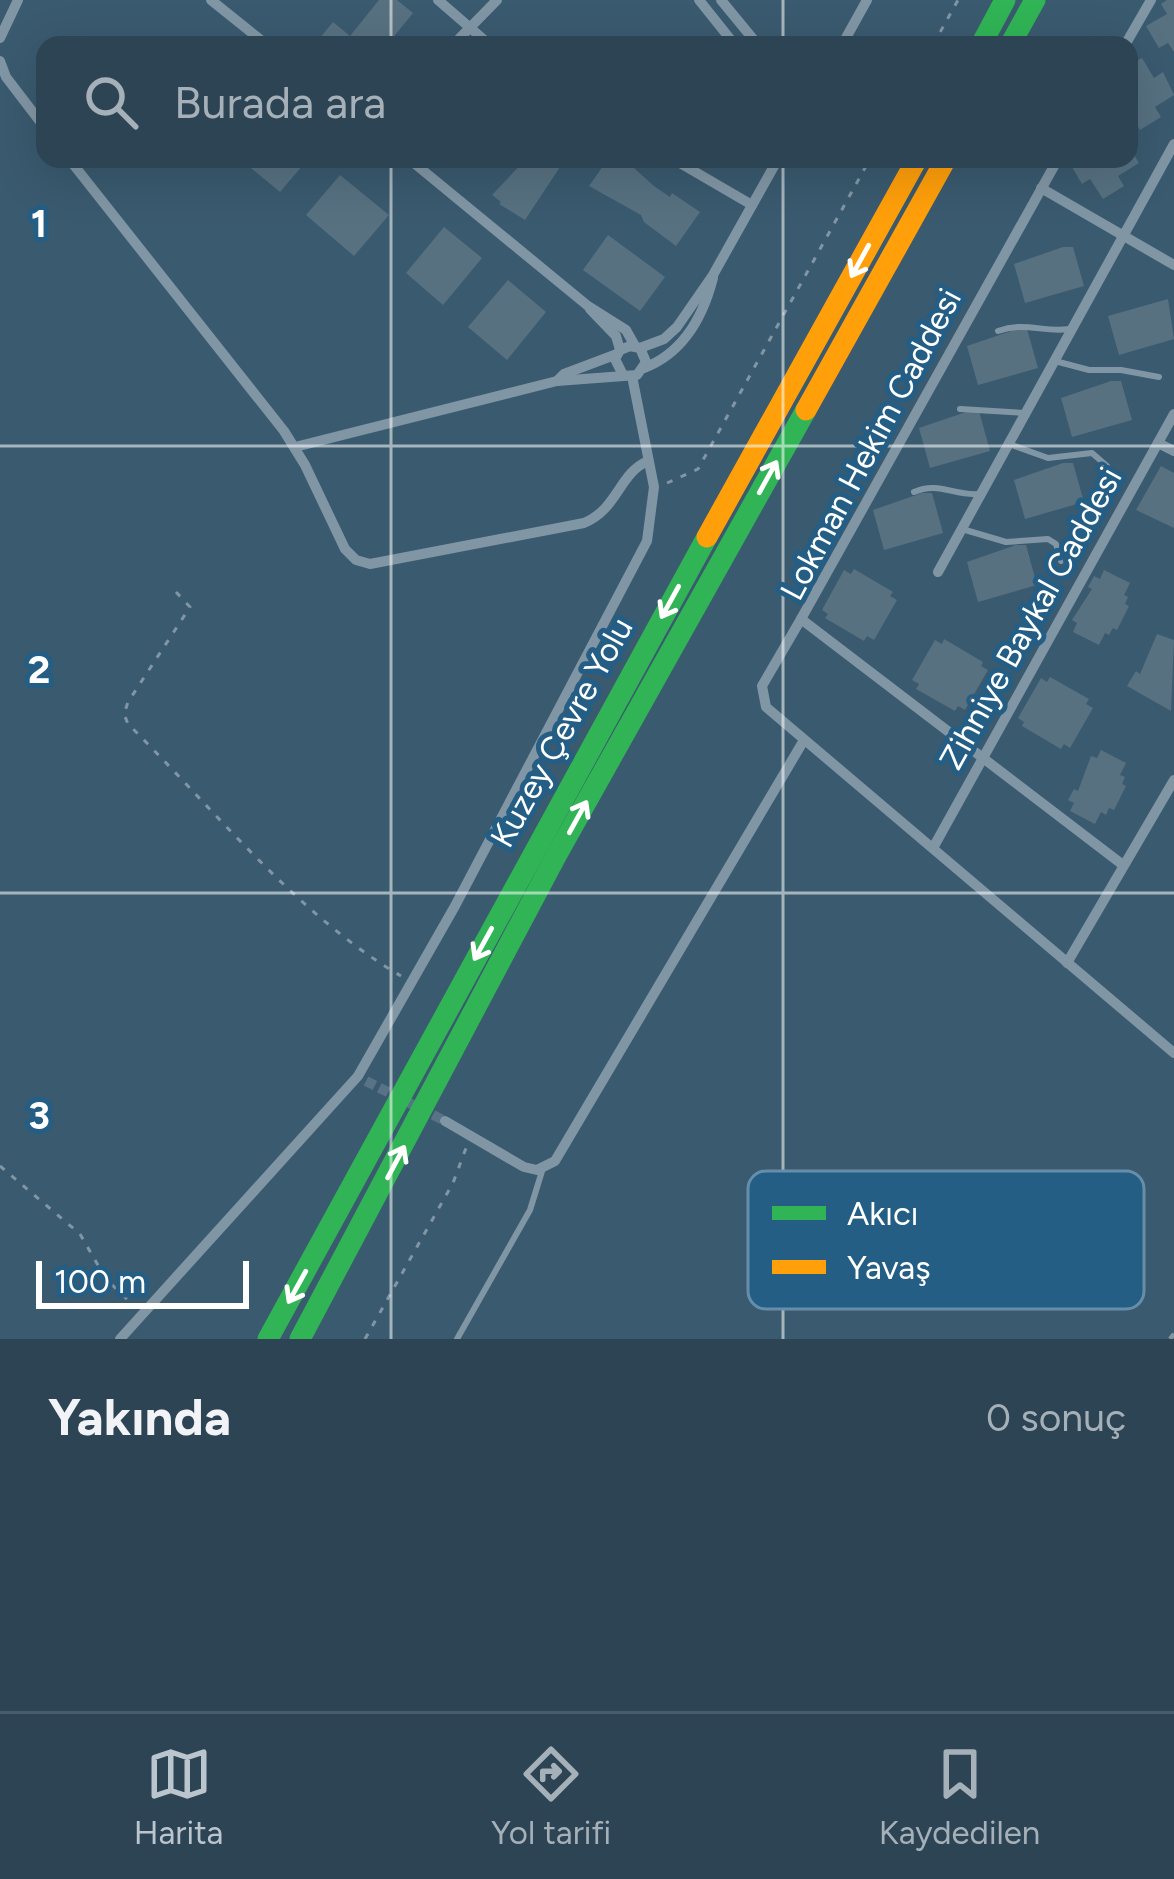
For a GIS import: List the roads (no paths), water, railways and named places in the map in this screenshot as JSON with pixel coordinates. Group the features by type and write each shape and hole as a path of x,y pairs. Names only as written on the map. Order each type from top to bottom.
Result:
{"highway":[{"path":"985,36 1005,0"},
{"path":"1016,35 1039,0"},
{"name":"Kuzey Çevre Yolu","path":"268,1339 912,168"},
{"name":"Kuzey Çevre Yolu","path":"300,1339 556,856 941,168"}],"street":[{"path":"0,38 19,0"},
{"path":"212,0 256,36"},
{"path":"438,0 479,36"},
{"path":"462,36 497,0"},
{"path":"699,0 729,36"},
{"path":"721,0 751,36"},
{"path":"847,36 868,0"},
{"path":"1130,36 1151,0"},
{"path":"0,62 36,116"},
{"path":"938,572 1174,144"},
{"path":"76,168 295,447 356,560 370,564 591,520 611,505 634,468 648,461"},
{"path":"420,168 588,306 626,330 646,357 644,368"},
{"path":"688,168 752,205"},
{"path":"557,381 564,374 670,334 713,275 773,168"},
{"name":"Lokman Hekim Caddesi","path":"1053,168 801,619 1124,866"},
{"path":"1041,188 1174,265"},
{"path":"295,447 557,381 627,375 669,356 683,342 709,293 713,275"},
{"path":"120,1339 362,1078 642,552 653,518 654,487 627,375 616,364 616,336 588,306"},
{"name":"Zihniye Baykal Caddesi","path":"933,848 1174,414"},
{"path":"1158,443 1174,452"},
{"path":"801,619 761,692 766,707 1174,1053"},
{"path":"445,1121 524,1167 543,1168 560,1156 804,740"},
{"path":"1067,962 1174,780"}],"lane":[{"path":"998,331 1025,325 1053,332 1072,328"},
{"path":"1055,361 1089,370 1159,377"},
{"path":"960,409 1026,413"},
{"path":"1009,444 1048,458 1092,453 1107,466"},
{"path":"914,492 938,486 964,495 982,494"},
{"path":"962,529 1006,542 1048,539 1056,544 1061,561"},
{"path":"457,1339 530,1210 543,1168"}],"tunnel":[{"path":"366,1081 445,1121"}],"railway":[{"path":"1170,1339 1174,1334"}]}
